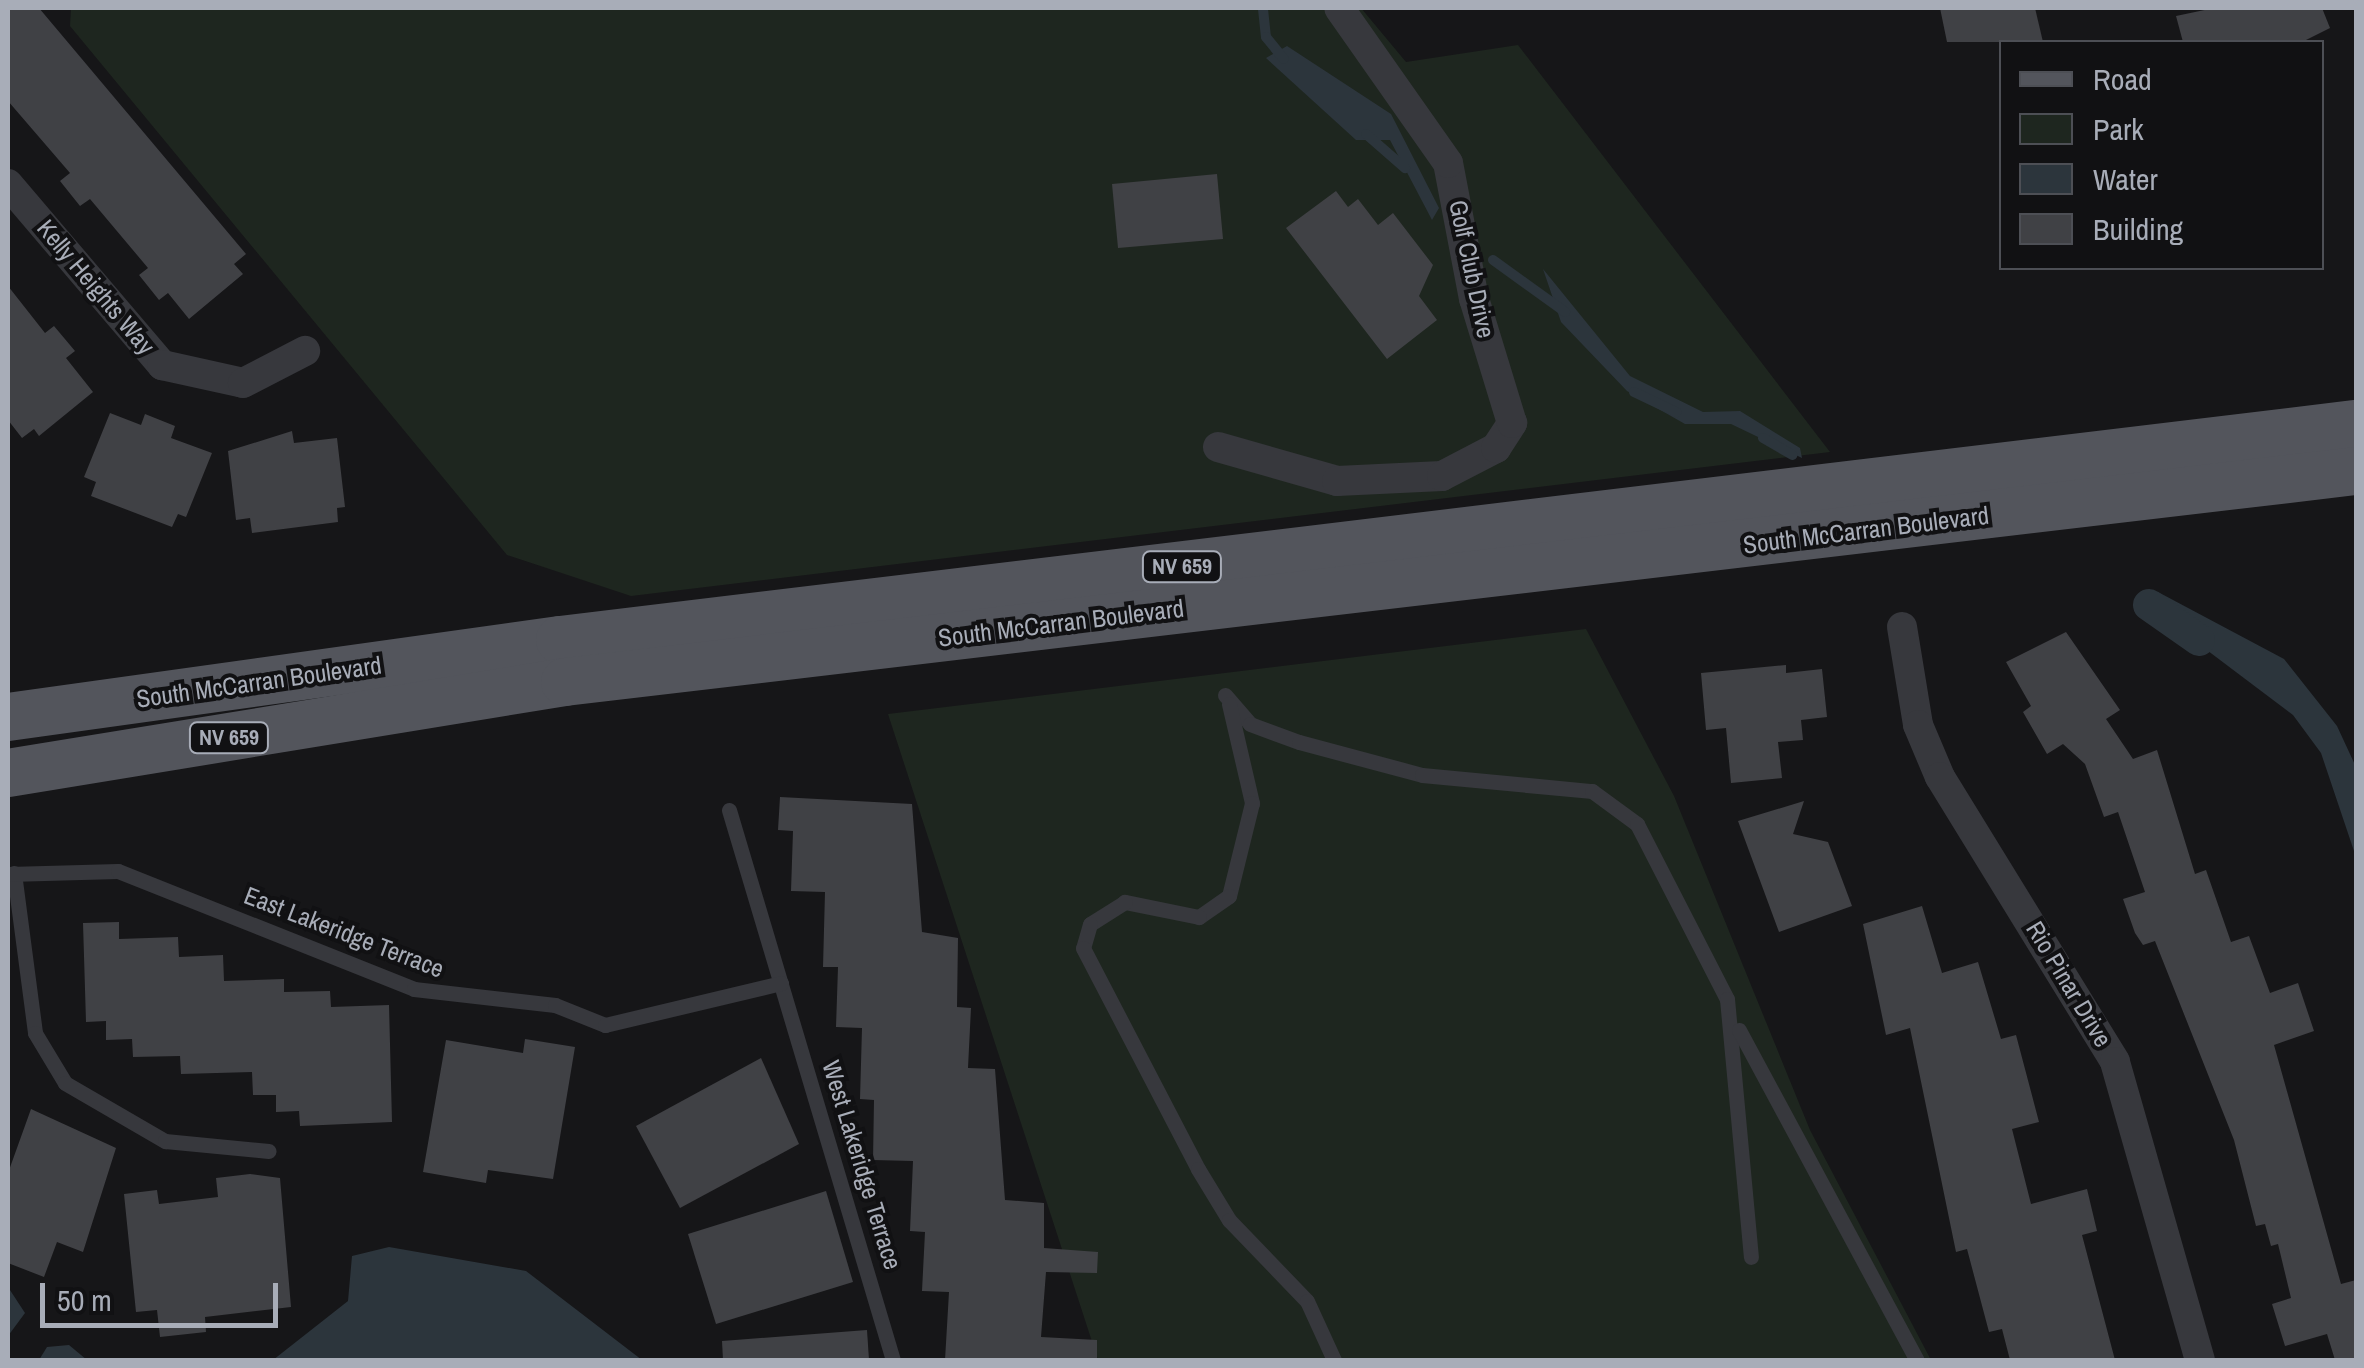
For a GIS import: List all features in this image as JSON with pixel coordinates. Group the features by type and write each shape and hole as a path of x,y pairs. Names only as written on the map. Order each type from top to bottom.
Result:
{"main road":[{"name":"South McCarran Boulevard","path":"8,717 560,640 2356,424"},
{"name":"South McCarran Boulevard","path":"8,773 565,682 2356,471"}],"street":[{"name":"Golf Club Drive","path":"1218,447 1269,469 1338,481 1442,476 1496,448 1512,423 1474,300 1448,164 1339,8"},
{"name":"Kelly Heights Way","path":"8,184 162,366 242,383 305,351"},
{"name":"Rio Pinar Drive","path":"1902,627 1918,725 1940,777 2114,1062 2200,1360"}],"lane":[{"path":"1334,1360 1308,1301 1206,1182 1082,948 1090,924 1125,902 1199,917 1229,896 1252,803 1226,696 1250,724 1376,764 1564,784 1615,803 1655,850 1727,998 1918,1360"},
{"name":"West Lakeridge Terrace","path":"730,810 893,1360"},
{"name":"East Lakeridge Terrace","path":"11,874 118,871 414,989 555,1005 606,1025 781,983"},
{"path":"11,874 35,1033 66,1083 165,1141 269,1151"},
{"path":"1727,998 1750,1257"}],"green space":[{"path":"71,8 1361,8 1406,62 1518,45 1830,452 631,596 507,555 70,26"},
{"path":"1586,629 1674,796 1810,1130 1931,1360 1098,1360 888,714"}],"water":[{"path":"1287,46 1391,114 1439,208 1432,220 1390,140 1356,140 1266,58"},
{"path":"1543,269 1630,376 1703,412 1740,411 1800,448 1802,458 1731,424 1685,424 1627,391 1561,322"},
{"path":"2158,592 2284,659 2337,726 2356,767 2356,857 2321,753 2293,715 2163,617 2151,601"},
{"path":"389,1247 526,1271 642,1360 273,1360 348,1301 352,1256"},
{"path":"8,1287 25,1313 8,1336"},
{"path":"69,1345 87,1360 39,1360 47,1347"}],"building":[{"path":"8,8 39,8 246,254 234,264 243,274 189,319 168,293 159,300 139,275 148,268 90,199 80,206 60,181 70,173 8,101"},
{"path":"1940,8 2035,8 2043,40 1999,42 1947,42"},
{"path":"2214,8 2322,8 2330,28 2306,40 2182,40 2176,16"},
{"path":"1217,174 1223,239 1118,248 1112,184"},
{"path":"1336,191 1348,207 1358,199 1378,225 1393,213 1433,265 1419,296 1437,320 1387,359 1286,228"},
{"path":"8,286 45,333 54,326 75,351 66,358 93,392 39,436 34,429 22,438 8,420"},
{"path":"110,413 141,425 145,414 175,426 171,438 212,453 186,517 178,514 172,527 91,496 96,482 84,477"},
{"path":"292,431 294,443 337,438 345,507 337,508 338,522 252,533 250,518 236,520 228,451"},
{"path":"2066,632 2120,710 2106,719 2133,759 2157,750 2195,874 2206,870 2231,942 2249,936 2270,993 2298,983 2314,1031 2274,1045 2341,1284 2356,1280 2356,1360 2335,1360 2327,1334 2285,1346 2272,1304 2291,1298 2278,1244 2271,1246 2265,1224 2256,1226 2234,1140 2155,941 2143,945 2135,933 2123,899 2145,892 2118,812 2104,817 2085,764 2063,744 2047,754 2023,712 2031,706 2006,662"},
{"path":"1786,665 1786,673 1822,669 1827,717 1801,720 1803,740 1778,742 1782,778 1731,783 1726,728 1706,730 1701,673"},
{"path":"780,797 912,804 922,932 958,938 957,1007 971,1008 968,1068 995,1069 1005,1200 1044,1203 1044,1248 1098,1252 1097,1273 1046,1272 1041,1337 1097,1340 1097,1360 945,1360 949,1292 922,1291 925,1232 910,1231 913,1161 873,1160 874,1100 860,1099 862,1028 836,1027 838,967 823,967 825,892 791,891 793,831 778,830"},
{"path":"1804,801 1793,834 1828,842 1852,906 1779,932 1738,821"},
{"path":"1922,906 1942,973 1978,962 2001,1039 2016,1035 2039,1122 2012,1129 2031,1204 2087,1189 2097,1231 2082,1235 2115,1360 2010,1360 2002,1329 1989,1332 1967,1249 1956,1252 1910,1028 1886,1035 1863,924"},
{"path":"119,922 119,939 178,937 179,957 223,955 224,981 284,979 284,992 330,991 331,1007 389,1005 392,1122 300,1126 299,1111 276,1112 276,1095 253,1095 252,1072 181,1074 180,1056 133,1057 132,1039 106,1040 106,1021 86,1022 83,923"},
{"path":"525,1039 575,1047 553,1179 488,1170 486,1183 423,1172 446,1040 523,1053"},
{"path":"761,1058 799,1144 680,1208 636,1126"},
{"path":"31,1109 116,1148 83,1252 57,1242 44,1277 8,1263 8,1173"},
{"path":"250,1174 280,1178 291,1307 205,1317 206,1332 160,1337 157,1310 136,1312 124,1194 157,1190 159,1204 218,1197 216,1178"},
{"path":"826,1191 853,1282 716,1324 688,1234"},
{"path":"867,1330 869,1360 723,1360 722,1341"}],"waterway":[{"path":"1263,9 1266,37 1284,59"},
{"path":"1366,134 1405,168"},
{"path":"1493,260 1565,312"},
{"path":"1634,392 1676,412"},
{"path":"1763,438 1792,455"},
{"path":"2149,605 2199,640"}]}
